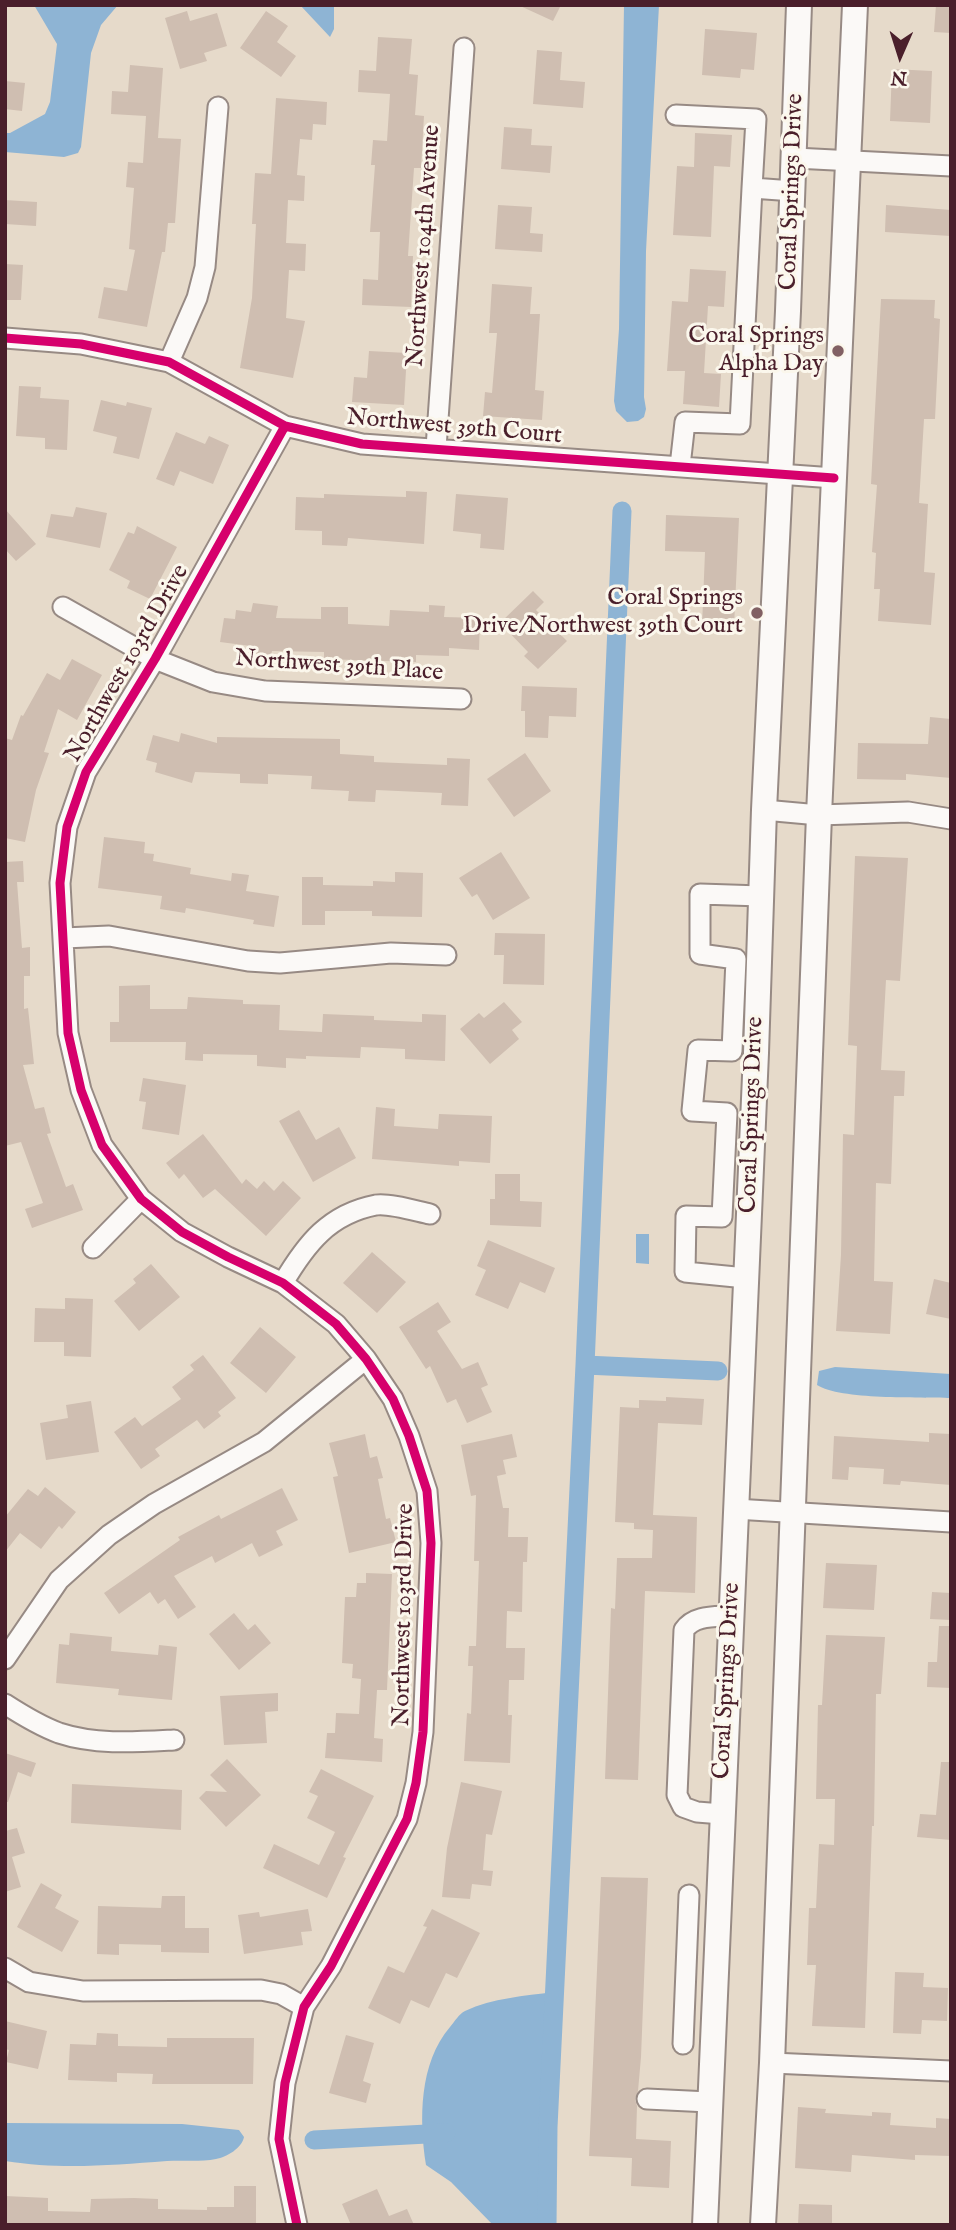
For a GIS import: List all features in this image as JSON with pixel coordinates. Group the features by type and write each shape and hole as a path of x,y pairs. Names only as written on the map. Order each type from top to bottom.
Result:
{"main road":[{"name":"Coral Springs Drive","path":"705,2225 746,1278 744,1052 761,896 795,158 799,5"},
{"path":"763,2225 772,2063 819,815 855,5"}],"street":[{"name":"Northwest 104th Avenue","path":"436,448 464,48"},
{"path":"169,362 197,298 205,267 218,107"},
{"path":"676,115 756,119 740,424 685,422 680,466"},
{"path":"795,158 951,166"},
{"path":"752,188 793,191"},
{"name":"Northwest 39th Court","path":"5,338 81,344 169,362 285,426 362,444 781,472 834,478"},
{"name":"Northwest 103rd Drive","path":"285,426 155,659 86,772 67,827 60,883 68,1033 80,1090 103,1145 141,1199 182,1233 228,1258 284,1283 336,1324 366,1359 393,1399 409,1436 426,1491 431,1543 423,1732 416,1783 407,1819 331,1966 304,2007 285,2083 279,2139 297,2225"},
{"name":"Northwest 39th Place","path":"62,607 155,659 213,682 265,691 461,699"},
{"path":"764,810 819,815 908,813 951,819"},
{"path":"746,1278 685,1272 686,1216 722,1217 727,1114 692,1111 698,1050 744,1052 736,959 700,954 700,894 761,896"},
{"path":"64,937 109,936 248,961 280,963 391,953 446,956"},
{"path":"93,1248 141,1199"},
{"path":"284,1283 301,1252 325,1227 342,1218 378,1204 430,1214"},
{"path":"5,1659 59,1580 109,1535 154,1504 264,1442 366,1359"},
{"path":"735,1509 951,1522"},
{"path":"722,1814 697,1812 684,1807 677,1795 682,1671 684,1630 689,1623 702,1618 730,1616"},
{"path":"5,1704 58,1733 124,1742 174,1740"},
{"path":"683,2044 690,1895"},
{"path":"5,1968 29,1982 83,1991 261,1990 281,1994 304,2007"},
{"path":"686,1973 715,1974"},
{"path":"772,2063 951,2071"},
{"path":"647,2099 709,2102"}],"water":[{"path":"34,5 118,5 101,25 91,53 81,147 78,153 64,157 5,152 5,133 10,133 45,114 50,102 57,44"},
{"path":"300,5 334,5 334,29 330,37"},
{"path":"624,5 659,5 646,251 646,409 644,417 638,421 627,422 616,411 614,401 619,329"},
{"path":"636,1234 649,1234 649,1264 636,1263"},
{"path":"835,1367 951,1374 951,1398 861,1395 828,1390 817,1385 819,1371"},
{"path":"554,1992 547,2225 493,2225 451,2182 426,2165 422,2111 427,2075 440,2041 463,2012 498,2000"},
{"path":"5,2123 182,2124 239,2130 244,2137 233,2151 210,2160 86,2166 26,2164 5,2161"}],"building":[{"path":"518,5 561,5 553,21"},
{"path":"936,5 951,5 951,33 934,32"},
{"path":"187,11 190,21 217,13 227,46 204,53 207,61 180,69 165,18"},
{"path":"266,11 288,26 277,42 296,56 281,77 240,48"},
{"path":"705,29 757,33 754,70 741,69 740,78 702,75"},
{"path":"378,37 412,39 409,74 418,75 415,115 424,116 421,168 414,168 408,256 413,256 411,307 362,305 363,279 378,280 380,232 370,232 375,165 371,165 373,140 387,141 390,94 358,92 359,70 376,71"},
{"path":"537,50 562,52 560,80 585,82 583,108 533,104"},
{"path":"130,65 163,68 158,138 181,139 175,223 168,223 165,252 162,252 147,327 98,318 104,287 127,291 135,250 129,249 134,188 126,187 128,162 143,163 146,116 111,114 112,91 128,92"},
{"path":"892,69 932,71 930,123 890,121"},
{"path":"5,81 25,83 22,111 5,109"},
{"path":"276,98 327,102 326,125 313,124 312,140 300,139 297,175 305,176 304,201 288,200 286,243 306,244 305,271 289,270 286,318 305,321 293,378 240,368 252,298 256,224 252,224 255,173 271,174"},
{"path":"504,127 532,129 531,145 552,146 550,173 501,169"},
{"path":"695,133 732,135 730,167 714,166 711,237 673,235 677,166 694,167"},
{"path":"5,200 37,202 36,226 5,224"},
{"path":"498,205 532,207 530,233 543,234 542,252 495,249"},
{"path":"886,205 951,210 951,236 885,232"},
{"path":"5,264 23,265 21,300 5,300"},
{"path":"690,269 726,271 724,307 708,306 704,373 721,374 719,407 683,404 685,371 667,371 672,301 688,302"},
{"path":"492,284 532,287 530,314 540,314 535,390 544,391 542,420 483,416 485,392 492,393 497,333 489,333"},
{"path":"881,299 935,300 934,318 940,319 935,419 924,419 919,503 928,504 924,572 935,573 931,625 878,621 880,589 874,589 876,553 872,552 877,485 871,484"},
{"path":"369,351 407,353 404,405 352,402 354,377 367,378"},
{"path":"19,386 41,387 40,398 69,400 67,450 45,449 45,438 16,436"},
{"path":"101,400 152,408 139,459 113,453 117,437 93,431"},
{"path":"176,432 205,444 209,436 229,445 213,484 180,471 174,486 156,479"},
{"path":"406,491 427,492 424,544 348,538 347,546 322,545 322,531 295,530 296,497 324,498 324,494 406,497"},
{"path":"456,494 508,498 504,550 480,548 481,534 453,531"},
{"path":"76,507 107,513 100,548 46,537 51,514 73,517"},
{"path":"5,509 36,544 16,561 5,549"},
{"path":"666,515 739,518 734,627 702,626 705,552 665,551"},
{"path":"137,526 177,547 150,599 127,588 130,581 109,570 128,532 134,534"},
{"path":"533,591 544,602 536,610 567,641 538,669 524,656 528,652 500,623"},
{"path":"253,603 278,606 276,618 321,619 321,607 348,607 348,624 389,626 390,610 429,612 429,605 445,606 444,617 480,618 479,650 449,648 449,656 416,655 416,662 324,659 324,652 272,651 271,655 250,653 251,646 220,642 224,618 235,619 236,610 251,612"},
{"path":"72,659 102,675 77,720 58,709 44,752 49,753 36,790 25,842 5,838 5,738 12,740 21,715 23,716 47,673 60,680"},
{"path":"522,686 577,688 576,717 549,716 548,738 525,737 525,711 521,711"},
{"path":"930,717 951,719 951,778 906,774 906,780 857,779 858,743 928,744"},
{"path":"181,733 217,743 217,737 340,739 340,754 374,756 374,762 447,765 447,758 470,759 468,806 441,805 442,793 376,790 375,802 348,801 349,791 311,789 312,776 268,774 268,784 240,783 240,774 195,772 192,783 155,772 157,763 146,760 153,735 179,742"},
{"path":"525,753 551,791 514,817 487,779"},
{"path":"104,837 145,842 144,853 154,854 153,861 191,868 190,874 231,881 232,873 249,875 246,891 279,896 274,927 253,924 254,920 186,908 185,913 160,909 162,896 98,888"},
{"path":"501,852 530,898 493,920 477,894 472,897 459,878"},
{"path":"855,856 908,858 900,981 886,980 881,1070 905,1071 904,1096 894,1096 891,1184 876,1183 874,1281 893,1282 890,1334 836,1331 841,1255 843,1134 854,1135 857,1046 848,1045"},
{"path":"23,861 24,882 17,882 22,948 30,947 30,976 24,976 24,1009 28,1008 34,1064 23,1065 35,1109 44,1107 51,1133 47,1134 66,1187 73,1184 83,1210 32,1228 25,1209 43,1203 21,1142 5,1146 5,862"},
{"path":"395,872 423,873 422,917 372,916 372,911 325,911 325,925 302,925 302,877 323,877 323,885 373,886 373,881 395,882"},
{"path":"495,933 545,934 544,985 503,984 504,955 494,955"},
{"path":"150,985 150,1009 187,1009 188,997 243,1000 243,1004 280,1005 279,1030 322,1032 323,1014 374,1016 374,1020 422,1022 422,1014 446,1015 445,1061 405,1059 405,1049 361,1047 360,1058 286,1058 286,1068 257,1066 257,1055 203,1054 203,1061 185,1060 186,1042 110,1042 110,1022 119,1022 119,986"},
{"path":"504,1002 522,1022 512,1030 519,1039 490,1064 460,1029 479,1013 484,1018"},
{"path":"143,1078 186,1085 179,1135 142,1129 146,1102 139,1101"},
{"path":"376,1107 395,1109 394,1126 438,1129 439,1114 492,1116 490,1163 459,1161 459,1166 372,1159"},
{"path":"299,1110 316,1140 339,1127 356,1158 313,1182 279,1121"},
{"path":"203,1134 242,1184 246,1179 257,1189 264,1181 274,1191 283,1181 301,1198 266,1236 215,1189 203,1198 184,1174 179,1179 166,1163"},
{"path":"495,1174 520,1174 520,1201 542,1202 541,1227 490,1225 490,1199 495,1199"},
{"path":"488,1240 555,1268 545,1293 520,1282 508,1309 475,1295 486,1270 477,1266"},
{"path":"372,1252 406,1282 377,1313 343,1283"},
{"path":"151,1264 180,1297 139,1331 114,1301 136,1283 133,1279"},
{"path":"934,1279 951,1283 951,1319 926,1314"},
{"path":"65,1298 93,1299 91,1357 64,1356 64,1342 34,1342 35,1308 65,1309"},
{"path":"438,1302 451,1322 437,1331 462,1369 478,1362 488,1385 481,1388 492,1412 467,1423 456,1399 447,1403 430,1366 426,1369 399,1327"},
{"path":"260,1327 296,1357 266,1393 230,1363"},
{"path":"203,1355 236,1398 218,1412 221,1416 204,1429 197,1420 155,1449 160,1456 141,1469 114,1432 135,1417 142,1426 181,1399 172,1387 194,1370 190,1365"},
{"path":"666,1397 704,1399 702,1425 658,1423 653,1515 697,1517 695,1593 645,1591 638,1780 605,1779 611,1608 615,1609 617,1558 652,1558 653,1530 634,1529 634,1523 615,1522 620,1407 639,1408 639,1400 666,1401"},
{"path":"91,1401 99,1452 46,1460 40,1423 68,1418 66,1405"},
{"path":"929,1433 951,1434 951,1485 901,1481 900,1485 883,1484 884,1469 849,1467 848,1480 832,1479 834,1436 929,1442"},
{"path":"365,1434 370,1458 377,1456 383,1478 378,1479 386,1519 390,1518 396,1542 349,1553 333,1477 338,1476 329,1443"},
{"path":"512,1434 517,1457 503,1460 506,1474 497,1476 503,1508 509,1508 508,1537 528,1537 527,1562 523,1562 522,1612 507,1611 506,1648 525,1648 524,1680 509,1680 508,1715 512,1715 510,1763 464,1761 467,1713 471,1714 473,1666 468,1666 469,1646 476,1646 479,1561 474,1561 476,1495 471,1496 461,1445"},
{"path":"45,1487 76,1512 62,1529 59,1526 41,1549 20,1533 5,1552 5,1517 28,1489 38,1496"},
{"path":"282,1488 298,1520 276,1531 283,1545 259,1557 252,1543 215,1563 212,1556 174,1576 196,1607 178,1619 165,1599 158,1604 150,1592 119,1614 104,1593 180,1540 178,1537 219,1515 221,1519"},
{"path":"826,1563 877,1565 874,1610 823,1608"},
{"path":"366,1573 392,1574 387,1690 377,1690 374,1738 383,1739 382,1762 325,1758 327,1733 335,1733 336,1713 359,1714 361,1679 352,1678 353,1664 342,1663 345,1597 356,1597 357,1583 366,1583"},
{"path":"932,1592 951,1593 951,1620 930,1619"},
{"path":"234,1613 248,1630 255,1624 271,1643 239,1670 209,1634"},
{"path":"939,1626 951,1626 951,1688 927,1687 928,1662 937,1662"},
{"path":"70,1633 112,1637 111,1651 158,1655 159,1645 177,1647 172,1700 118,1695 119,1689 56,1683 59,1644 69,1645"},
{"path":"826,1635 885,1637 881,1694 876,1694 874,1826 865,2028 812,2026 816,1965 807,1965 809,1908 816,1908 819,1844 834,1845 835,1799 816,1799 818,1705 822,1705"},
{"path":"278,1693 278,1711 265,1712 267,1743 224,1745 220,1696"},
{"path":"5,1753 36,1763 31,1777 18,1772 8,1802 5,1802"},
{"path":"227,1759 261,1795 226,1827 199,1798 206,1791 227,1792 210,1775"},
{"path":"941,1762 951,1762 951,1840 917,1837 920,1814 936,1815"},
{"path":"321,1769 374,1796 343,1857 346,1858 327,1898 263,1868 274,1844 319,1865 335,1832 307,1818 318,1796 309,1792"},
{"path":"461,1782 502,1791 492,1835 486,1834 483,1870 493,1871 491,1886 472,1884 470,1899 442,1897 447,1848"},
{"path":"72,1784 182,1790 181,1830 71,1823"},
{"path":"17,1828 25,1853 12,1857 21,1887 5,1892 5,1831"},
{"path":"601,1877 648,1878 641,2057 635,2099 636,2139 671,2141 669,2188 631,2186 632,2158 589,2156"},
{"path":"41,1883 62,1895 55,1908 79,1921 62,1952 17,1927"},
{"path":"162,1896 185,1896 185,1928 209,1928 209,1953 161,1952 161,1945 119,1944 119,1955 97,1954 98,1906 161,1908"},
{"path":"308,1909 312,1931 301,1932 303,1945 244,1954 238,1915 259,1912 260,1917"},
{"path":"432,1909 480,1933 457,1978 446,1973 429,2008 411,2000 400,2024 368,2008 388,1966 404,1973 427,1927 423,1926"},
{"path":"895,1972 924,1973 923,1987 948,1988 947,2021 922,2020 921,2034 893,2033"},
{"path":"5,2021 47,2031 38,2069 6,2062 9,2050 5,2049"},
{"path":"97,2033 118,2034 118,2046 167,2047 167,2038 254,2038 253,2084 152,2084 153,2074 117,2073 117,2082 68,2080 70,2044 96,2045"},
{"path":"346,2035 374,2043 363,2081 371,2084 366,2103 329,2093"},
{"path":"798,2107 826,2109 825,2113 872,2116 872,2112 891,2113 890,2125 936,2128 936,2118 951,2119 951,2156 915,2155 915,2160 852,2155 851,2172 795,2168"},
{"path":"234,2186 256,2186 256,2225 5,2225 5,2196 48,2198 48,2211 90,2212 91,2199 134,2198 158,2199 158,2209 207,2210 207,2207 234,2207"},
{"path":"377,2189 389,2216 407,2209 414,2225 351,2225 342,2204"},
{"path":"799,2204 832,2205 832,2225 798,2225"}],"waterway":[{"path":"547,2225 548,2127 585,1365 622,511"},
{"path":"585,1365 718,1371"},
{"path":"314,2140 446,2133"}],"cycle path":[{"path":"5,338 81,344 169,362 285,426 362,444 834,478"},
{"path":"285,426 155,659 86,772 67,827 60,883 68,1033 81,1090 102,1145 141,1199 182,1232 283,1283 336,1324 366,1359 393,1399 409,1436 427,1491 431,1543 423,1732 416,1783 407,1819 331,1966 304,2007 285,2083 279,2139 297,2225"}],"place":[{"name":"Coral Springs Alpha Day","path":"838,351"},
{"name":"Coral Springs Drive/Northwest 39th Court","path":"757,613"}]}
